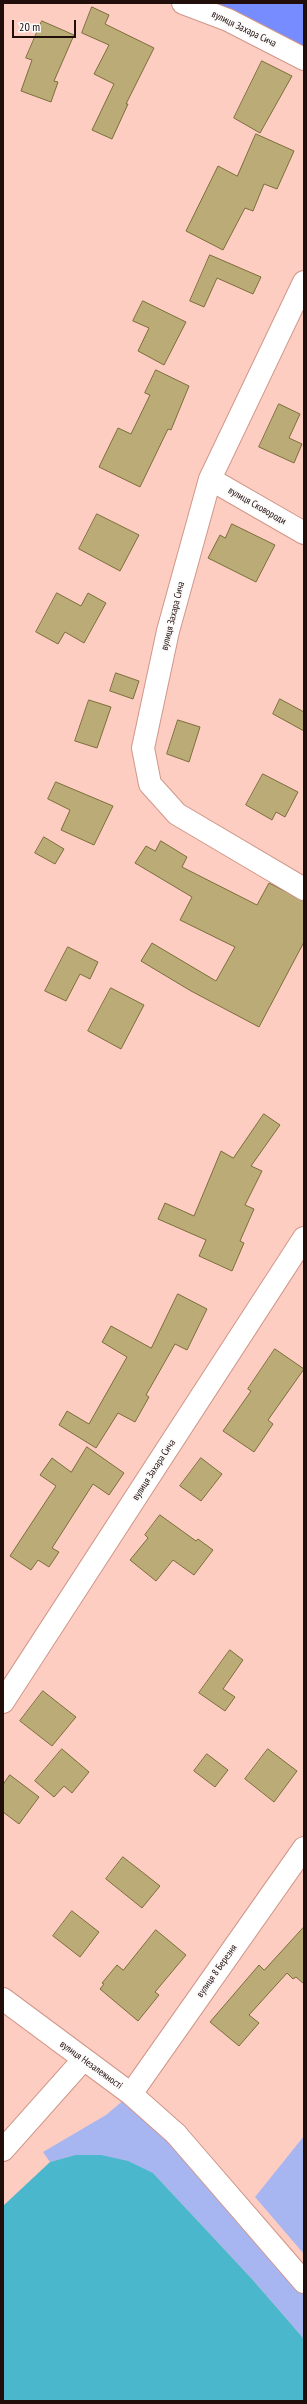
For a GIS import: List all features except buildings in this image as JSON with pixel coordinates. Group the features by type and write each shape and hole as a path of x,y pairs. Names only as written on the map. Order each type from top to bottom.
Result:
{"street":[{"name":"вулиця Захара Сича","path":"183,3 228,20 304,59"},
{"name":"вулиця Захара Сича","path":"304,282 210,479 168,631 143,748 150,784 177,814 304,889"},
{"name":"вулиця Сковороди","path":"210,479 304,532"},
{"name":"вулиця Захара Сича","path":"3,1702 304,1238"},
{"name":"вулиця 8 Березня","path":"131,2094 304,1848"},
{"name":"вулиця Незалежності","path":"3,1999 83,2060 131,2094 176,2134 304,2282"},
{"path":"3,2150 83,2060"}],"shaded area":[{"path":"183,3 304,3 304,59"},
{"path":"131,2094 304,2282 304,2339 252,2279 153,2173 75,2155 50,2162 43,2152 106,2115"},
{"path":"304,2136 304,2254 255,2197"},
{"path":"75,2155 101,2155 128,2161 153,2173 252,2279 304,2339 304,2401 3,2401 3,2206 50,2162"}]}
